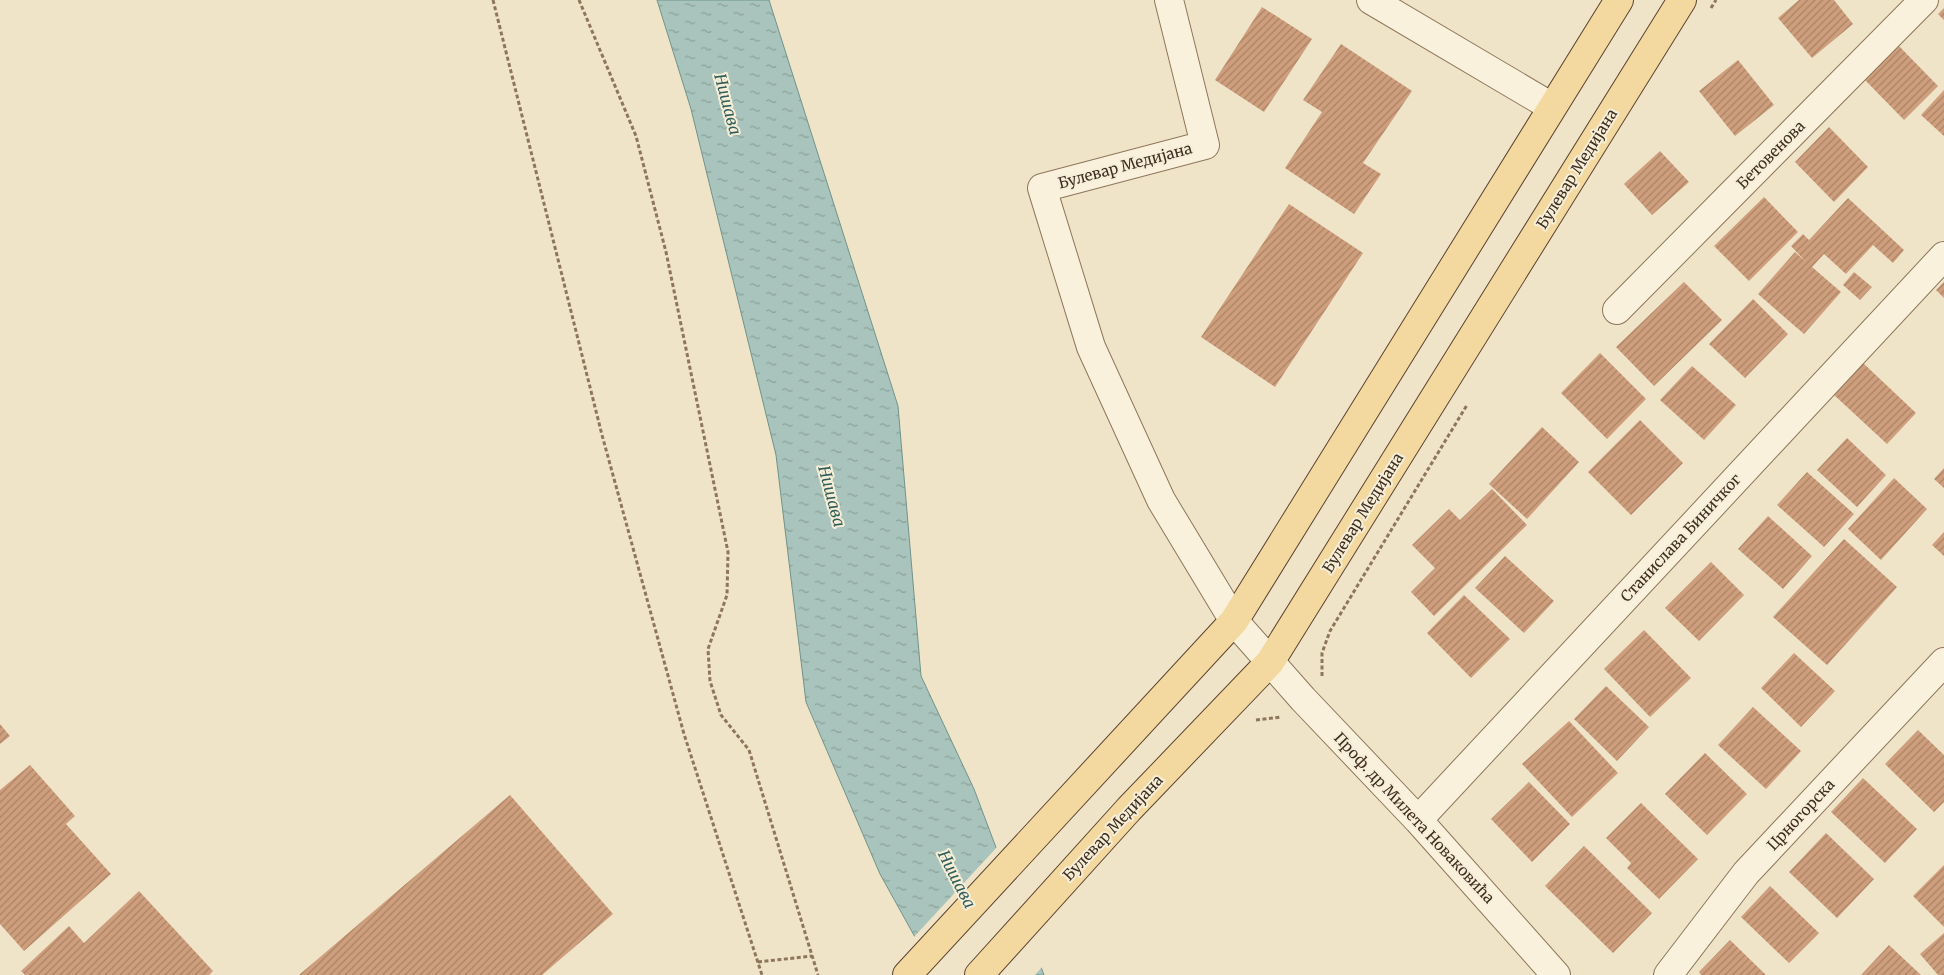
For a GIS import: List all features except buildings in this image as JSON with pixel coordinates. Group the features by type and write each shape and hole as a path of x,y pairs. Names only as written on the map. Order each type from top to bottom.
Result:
{"main road":[{"path":"907,975 1234,621 1618,0"},
{"name":"Булевар Медијана","path":"979,975 1129,809 1270,662 1682,0"}],"street":[{"name":"Булевар Медијана","path":"1169,0 1205,145 1042,188 1091,347 1161,500 1234,621"},
{"path":"1371,0 1552,107"},
{"name":"Бетовенова","path":"1617,310 1924,0"},
{"name":"Станислава Биничког","path":"1418,820 1944,256"},
{"name":"Проф. др Милета Новаковића","path":"1234,621 1418,820 1556,975"},
{"name":"Црногорска","path":"1668,975 1746,874 1944,662"}],"path":[{"path":"494,0 602,435 684,734 762,975"},
{"path":"579,0 636,136 666,252 728,552 727,595 708,649 710,681 721,715 749,750 818,975"},
{"path":"758,962 812,956"}],"water":[{"name":"Нишава","path":"657,0 769,0 898,406 921,676 974,789 1044,975 936,975 880,874 806,702 776,455 691,109"}],"pier":[{"path":"998,846 1043,966 1035,975 933,975 913,938"}]}
